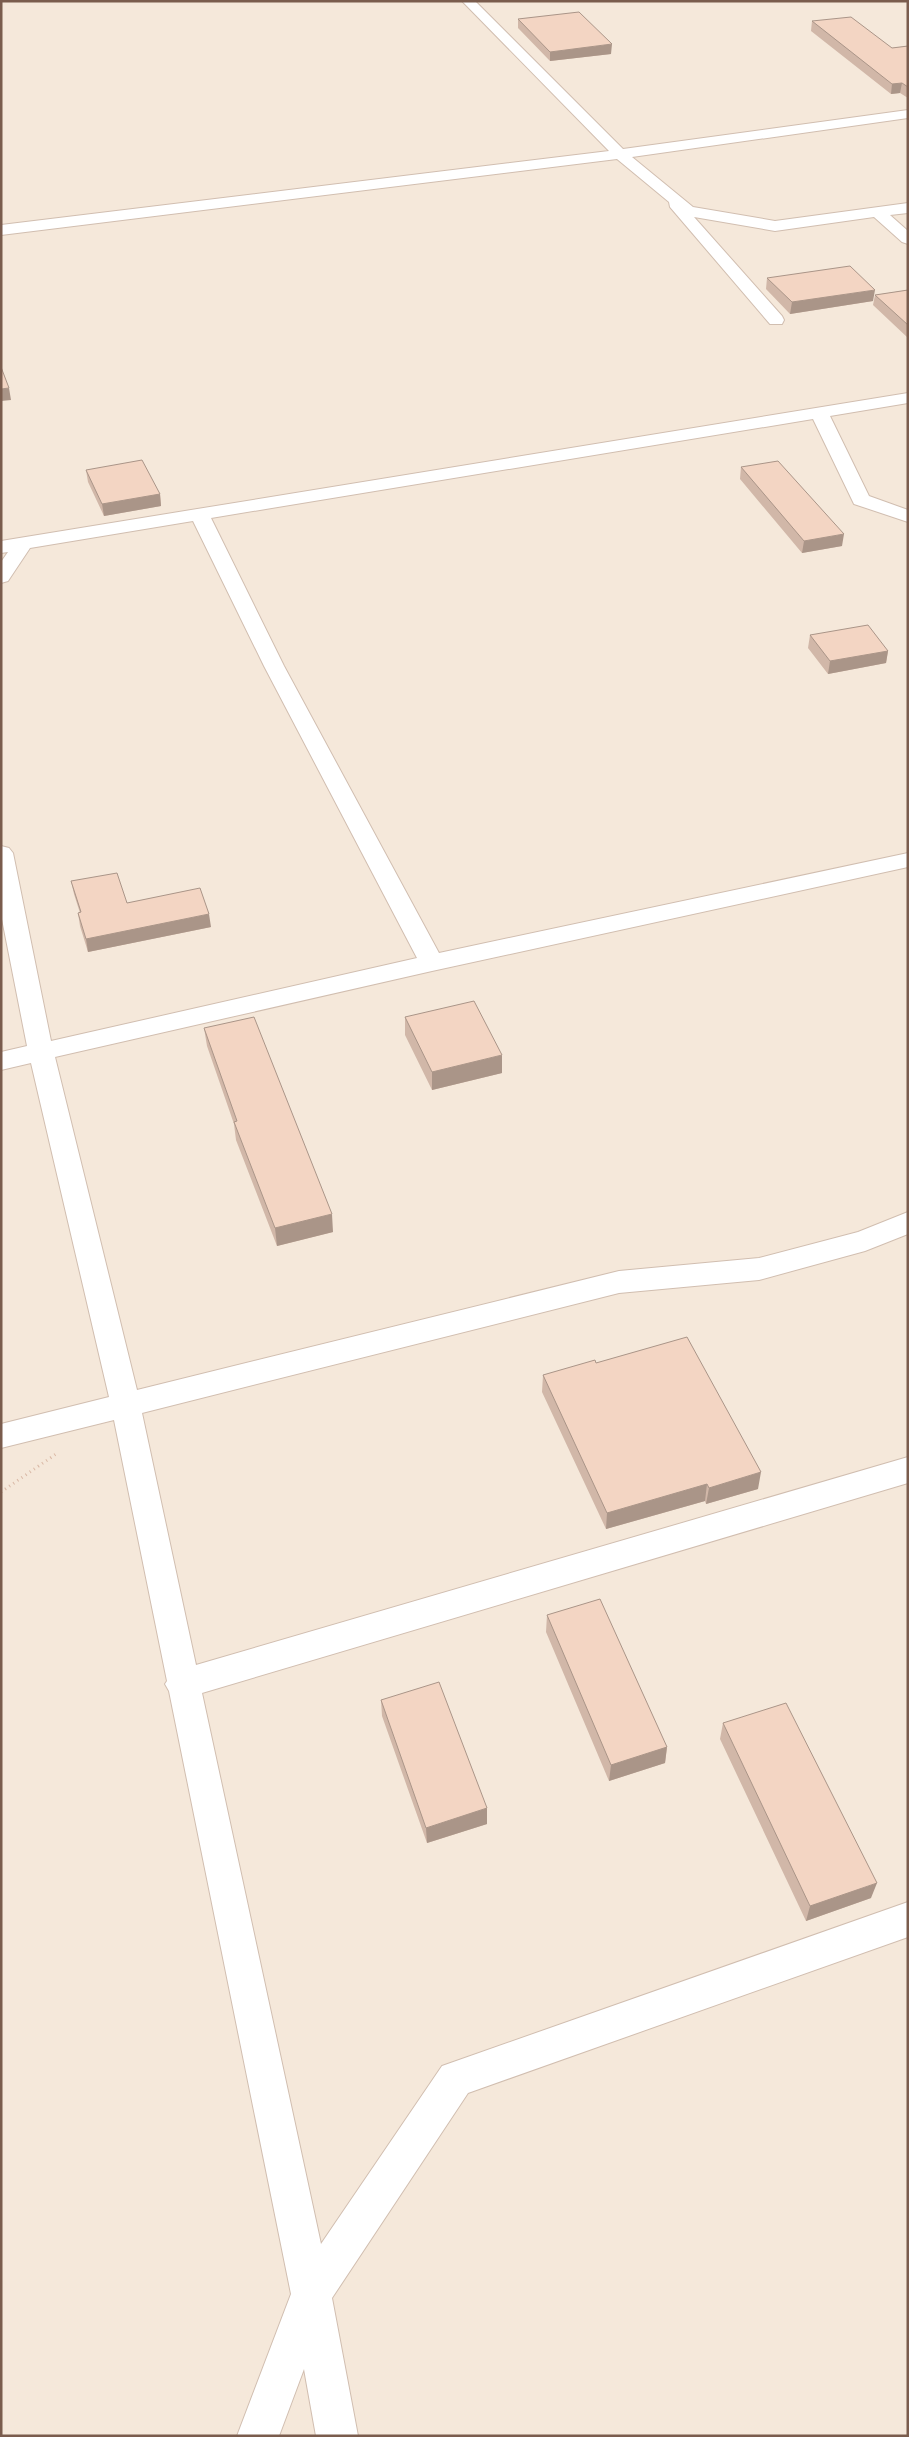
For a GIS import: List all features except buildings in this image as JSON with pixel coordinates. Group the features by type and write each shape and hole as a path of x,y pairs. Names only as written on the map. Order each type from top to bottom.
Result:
{"street":[{"path":"468,1 620,154 688,211 775,226 908,208"},
{"path":"1,230 620,154 908,114"},
{"path":"666,194 776,320"},
{"path":"877,212 908,239"},
{"path":"1,547 908,398"},
{"path":"819,412 860,500 908,516"},
{"path":"199,514 274,666 432,963"},
{"path":"1,577 23,544"},
{"path":"1,852 41,1053 126,1406 182,1684 311,2294 337,2436"},
{"path":"1,1061 432,963 908,860"},
{"path":"1,1436 620,1282 758,1270 865,1241 908,1222"},
{"path":"182,1684 908,1470"},
{"path":"258,2436 311,2294 455,2079 908,1919"}],"shaded area":[{"path":"1,1 908,1 908,2436 1,2436"}]}
